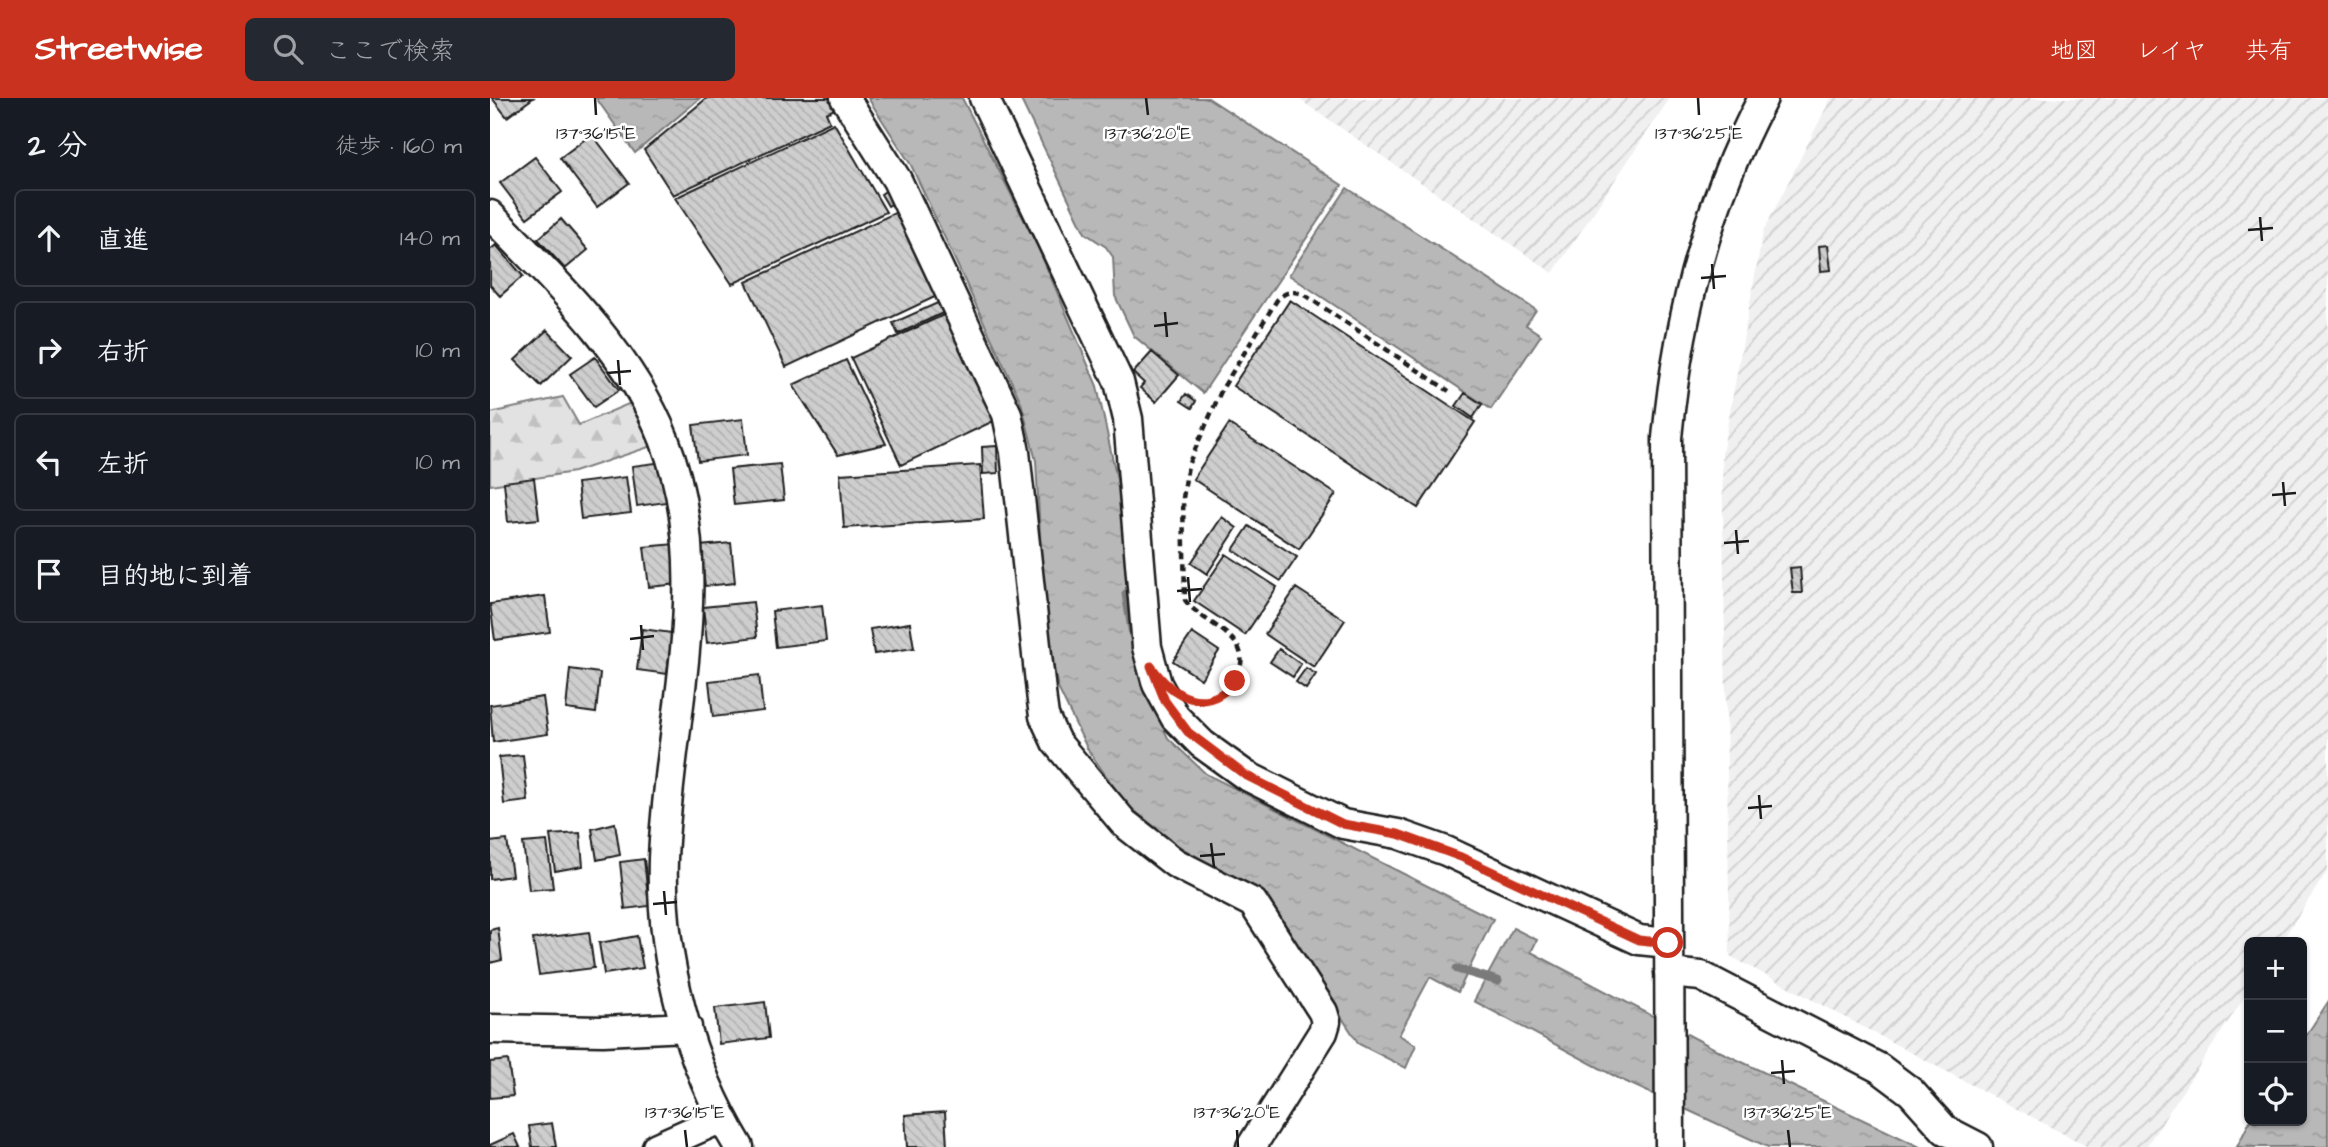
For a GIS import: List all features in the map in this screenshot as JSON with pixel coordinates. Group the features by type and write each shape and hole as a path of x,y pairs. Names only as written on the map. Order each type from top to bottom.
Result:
{"street":[{"path":"845,98 897,180 1007,414 1015,452 1042,701 1049,729 1124,823 1140,837 1194,875 1254,903 1323,1012 1326,1022 1323,1032 1251,1147"},
{"path":"984,98 1119,382 1128,419 1147,648 1157,684 1175,717 1195,738 1237,770 1343,824 1398,834 1434,847 1639,940 1668,943"},
{"path":"1670,1133 1664,481 1671,395 1686,309 1709,226 1740,145 1763,98"},
{"path":"490,215 547,275 630,373 656,418 673,466 685,529 688,604 666,824 663,891 670,958 687,1027 722,1118 739,1147"},
{"path":"1669,983 1701,976 1879,1068 1911,1092 1945,1130 1978,1147"},
{"path":"490,1029 603,1031 687,1027"},
{"path":"657,1147 722,1118"}],"path":[{"path":"1188,697 1198,701 1213,699 1226,692 1241,667 1241,651 1233,638 1192,610 1185,600 1183,498 1188,465 1222,389 1277,300 1284,293 1293,291 1303,294 1449,391"}],"shaded area":[{"path":"1297,98 1670,98 1553,273"},
{"path":"1831,98 2328,98 2328,870 2284,937 2244,937 2244,998 2146,1147 2088,1147 1730,956 1722,454 1763,232"}],"green space":[{"path":"563,397 579,425 633,402 658,444 574,472 490,485 490,413"}],"water":[{"path":"596,98 700,98 635,153"},
{"path":"868,98 962,98 1038,247 1097,386 1123,508 1128,620 1145,690 1168,738 1206,774 1493,919 1458,992 1430,977 1399,1035 1416,1045 1406,1068 1359,1044 1262,895 1177,845 1125,803 1088,750 1058,688 1045,626 1036,461 1021,402 911,165"},
{"path":"1020,98 1208,98 1342,185 1203,393 1134,336 1115,296 1113,257 1106,247 1085,233"},
{"path":"1347,188 1536,310 1526,325 1541,335 1491,409 1289,275"},
{"path":"1513,928 1537,940 1531,952 1719,1051 1920,1147 1768,1147 1622,1080 1474,1001"},
{"path":"2328,1002 2328,1147 2237,1147 2248,1126 2307,1126 2307,1034"}],"building":[{"path":"492,98 533,98 507,117"},
{"path":"707,98 831,98 837,108 826,113 830,122 673,195 644,150"},
{"path":"834,123 886,212 732,284 675,198"},
{"path":"592,134 629,183 597,207 560,158"},
{"path":"535,157 562,192 527,218 500,183"},
{"path":"890,188 897,201 888,206 881,194"},
{"path":"899,211 939,295 786,367 746,282"},
{"path":"561,219 588,250 565,269 538,239"},
{"path":"496,245 523,276 500,296 490,285 490,250"},
{"path":"1828,245 1831,270 1821,271 1819,246"},
{"path":"1290,300 1475,422 1418,508 1233,386"},
{"path":"942,301 947,311 898,334 893,323"},
{"path":"950,312 1000,418 901,465 851,358"},
{"path":"547,330 572,356 541,386 515,360"},
{"path":"1152,352 1179,375 1156,402 1140,388 1144,383 1133,373"},
{"path":"595,357 619,390 594,407 570,374"},
{"path":"846,360 886,444 838,455 793,385"},
{"path":"1465,393 1482,404 1473,418 1456,406"},
{"path":"1186,394 1196,401 1192,408 1181,401"},
{"path":"743,419 747,455 698,461 693,425"},
{"path":"1229,424 1336,494 1299,549 1193,479"},
{"path":"997,446 998,473 983,474 982,447"},
{"path":"663,462 667,502 637,506 632,466"},
{"path":"780,464 784,500 734,505 730,469"},
{"path":"980,465 984,519 844,528 840,474"},
{"path":"626,477 631,513 581,519 577,483"},
{"path":"534,478 539,519 508,522 504,482"},
{"path":"1222,517 1237,528 1207,574 1191,563"},
{"path":"1249,526 1297,557 1281,581 1233,550"},
{"path":"731,543 735,583 705,586 700,546"},
{"path":"675,544 679,584 649,587 644,547"},
{"path":"1226,554 1277,587 1245,635 1194,601"},
{"path":"1800,567 1802,593 1793,593 1790,568"},
{"path":"1296,588 1345,620 1314,667 1265,634"},
{"path":"545,596 550,632 495,640 490,604"},
{"path":"753,602 757,637 707,643 703,607"},
{"path":"822,605 826,641 776,647 772,611"},
{"path":"910,623 914,648 874,654 870,629"},
{"path":"642,629 672,633 667,674 637,670"},
{"path":"1192,633 1219,651 1201,679 1173,661"},
{"path":"1279,649 1301,664 1293,677 1270,662"},
{"path":"1306,668 1316,674 1306,689 1296,682"},
{"path":"570,669 600,673 596,713 566,709"},
{"path":"759,675 763,711 713,717 709,681"},
{"path":"543,697 548,734 493,742 490,705"},
{"path":"523,755 528,801 504,804 499,757"},
{"path":"615,823 620,855 597,860 592,829"},
{"path":"580,833 583,866 555,871 550,835"},
{"path":"507,840 512,876 490,879 490,842"},
{"path":"547,841 553,888 529,890 523,843"},
{"path":"644,859 649,906 625,909 620,862"},
{"path":"498,928 502,960 490,963 490,930"},
{"path":"589,932 594,968 539,975 533,939"},
{"path":"637,936 643,968 604,974 599,943"},
{"path":"765,1002 769,1038 719,1044 715,1008"},
{"path":"508,1060 513,1096 490,1098 490,1062"},
{"path":"945,1112 947,1147 907,1147 905,1115"},
{"path":"552,1123 556,1147 532,1147 529,1126"},
{"path":"514,1134 520,1147 490,1147 490,1145"}],"waterway":[{"path":"1126,594 1133,635"},
{"path":"1457,969 1498,981"}],"route":[{"path":"1235,681 1226,692 1213,699 1198,701 1179,694 1163,683 1151,666 1165,701 1188,732 1230,765 1261,784 1343,824 1384,830 1461,857 1639,940 1668,943"}]}
